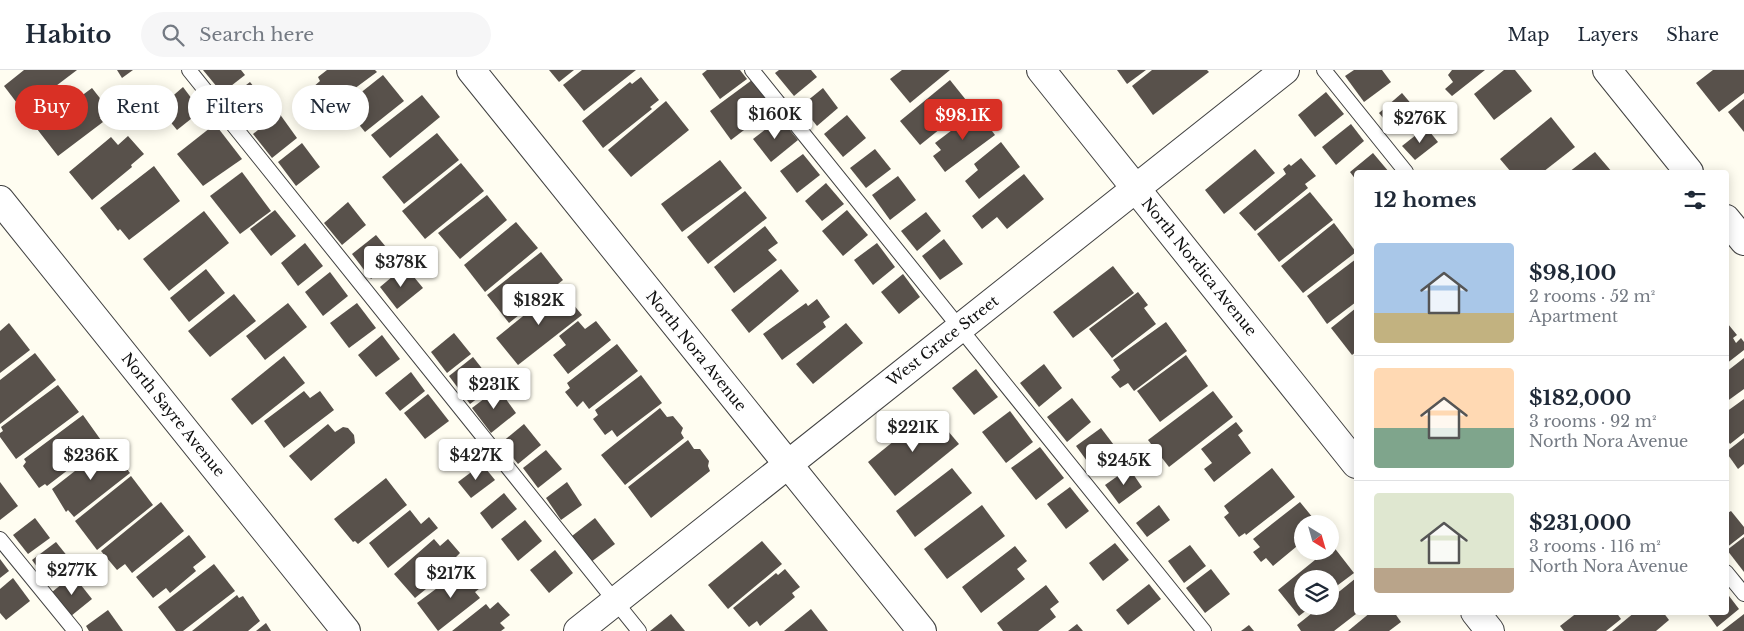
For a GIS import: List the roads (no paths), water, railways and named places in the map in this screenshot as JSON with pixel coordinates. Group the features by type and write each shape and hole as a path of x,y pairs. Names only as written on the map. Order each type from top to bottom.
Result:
{"street":[{"name":"North Nora Avenue","path":"471,70 922,631"},
{"name":"North Nordica Avenue","path":"1041,70 1354,461"},
{"name":"West Grace Street","path":"578,631 1285,70"},
{"path":"1607,70 1687,170"},
{"name":"North Sayre Avenue","path":"0,200 346,631"},
{"path":"1729,223 1744,241"},
{"path":"1477,615 1490,631"}],"lane":[{"path":"189,70 639,631"},
{"path":"752,70 1204,631"},
{"path":"1324,70 1404,170"},
{"path":"0,539 75,631"},
{"path":"1729,576 1744,594"}]}
